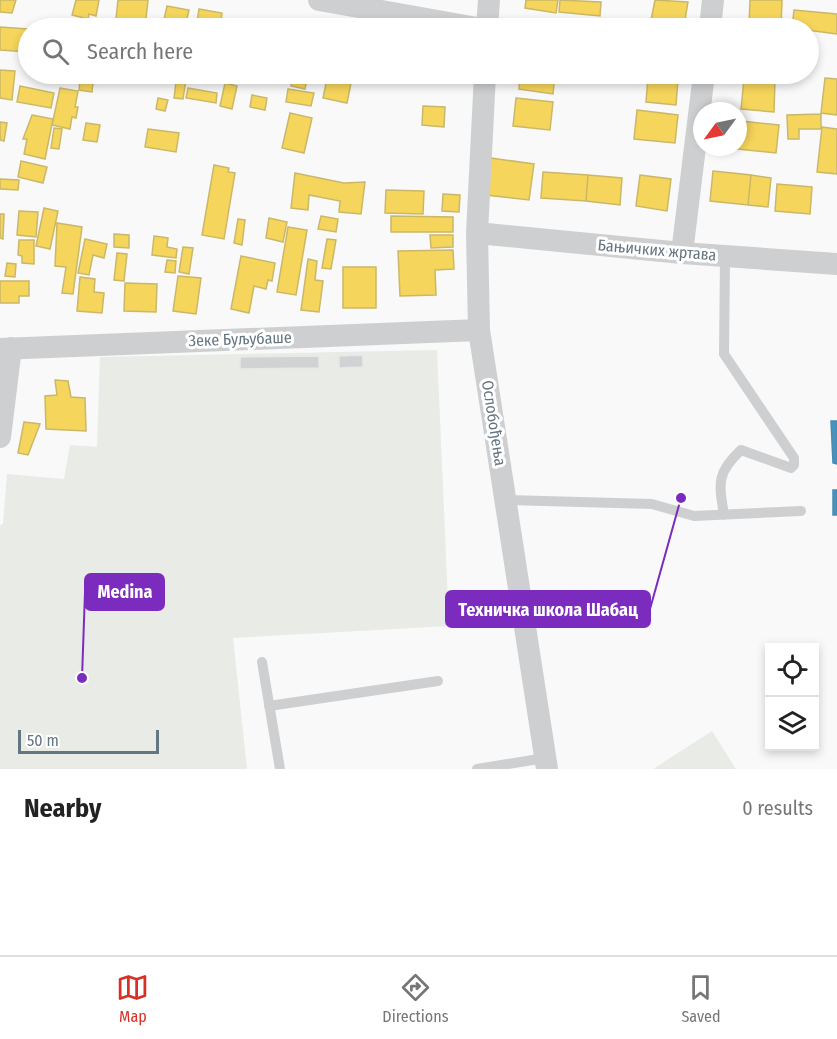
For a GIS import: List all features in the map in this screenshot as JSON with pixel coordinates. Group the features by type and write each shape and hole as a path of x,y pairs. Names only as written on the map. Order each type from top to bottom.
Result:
{"street":[{"path":"320,0 421,18"},
{"path":"488,18 489,0"},
{"path":"711,18 713,0"},
{"name":"Ослобођења","path":"484,84 477,233 479,330 546,764"},
{"path":"682,253 703,84"},
{"name":"Бањичких жртава","path":"477,233 682,253 837,264"},
{"name":"Зеке Буљубаше","path":"6,349 479,330"},
{"path":"0,436 6,349"}],"lane":[{"path":"724,515 719,483 727,463 741,450 791,468 794,465 794,458 724,354 725,256"},
{"path":"505,500 652,504 694,516 801,511"},
{"path":"262,662 280,769"},
{"path":"269,706 438,681"},
{"path":"477,769 546,764"}],"shaded area":[{"path":"437,350 449,626 233,638 247,769 0,769 0,525 3,524 7,474 64,479 70,445 97,447 100,357"},
{"path":"712,731 736,769 653,769"}],"building: Homes":[{"path":"0,0 16,0 12,13 0,12"},
{"path":"76,0 99,0 96,16 89,14 88,18 84,18 72,15"},
{"path":"118,0 148,0 146,18 116,18"},
{"path":"526,0 558,0 556,13 525,8"},
{"path":"560,0 601,2 600,16 559,12"},
{"path":"655,0 688,2 685,18 651,18"},
{"path":"750,0 782,0 781,18 749,18"},
{"path":"167,6 189,10 187,18 164,18"},
{"path":"199,9 222,13 221,18 198,18"},
{"path":"794,10 837,14 837,34 819,32 819,18 793,18"},
{"path":"0,27 18,28 18,51 0,50"},
{"path":"0,70 15,71 12,100 0,98"},
{"path":"825,78 837,79 837,115 821,113"},
{"path":"80,84 93,84 92,92 79,90"},
{"path":"176,84 185,84 183,99 174,98"},
{"path":"225,84 237,86 232,109 220,106"},
{"path":"291,84 306,84 305,89 291,86"},
{"path":"326,84 351,84 347,103 323,98"},
{"path":"519,84 554,84 553,94 519,89"},
{"path":"647,84 678,84 676,105 646,102"},
{"path":"744,84 775,84 774,112 747,110 747,102 742,102"},
{"path":"20,86 54,93 51,108 17,102"},
{"path":"60,88 78,91 75,107 78,107 76,118 72,117 70,129 52,125"},
{"path":"188,88 217,93 216,103 186,98"},
{"path":"288,89 314,93 311,106 286,102"},
{"path":"252,95 267,98 265,110 250,107"},
{"path":"158,98 168,100 165,111 156,109"},
{"path":"516,98 553,102 550,130 513,126"},
{"path":"423,106 445,107 444,127 422,125"},
{"path":"637,110 678,115 675,143 634,139"},
{"path":"290,113 312,118 304,153 282,148"},
{"path":"821,114 821,129 799,129 799,139 788,139 787,115"},
{"path":"32,115 53,119 45,159 24,154 27,139 23,139"},
{"path":"0,122 7,123 4,141 0,140"},
{"path":"747,122 779,125 776,153 747,150"},
{"path":"86,123 100,125 97,142 83,140"},
{"path":"822,127 837,129 837,174 817,172"},
{"path":"54,128 62,129 59,149 51,148"},
{"path":"148,129 179,133 176,152 145,147"},
{"path":"491,158 534,164 529,200 486,195"},
{"path":"21,161 47,167 43,183 18,177"},
{"path":"214,165 229,168 228,172 235,173 224,239 202,235"},
{"path":"713,171 751,175 748,205 710,201"},
{"path":"543,172 588,175 586,201 541,198"},
{"path":"295,173 344,183 365,182 361,214 339,212 340,201 309,195 308,210 291,208"},
{"path":"588,175 622,178 620,205 586,201"},
{"path":"640,175 671,179 667,211 636,206"},
{"path":"751,175 771,178 768,207 748,205"},
{"path":"0,179 19,180 18,190 0,189"},
{"path":"777,184 812,187 810,214 775,211"},
{"path":"386,190 424,191 423,214 385,213"},
{"path":"443,194 460,195 459,212 442,211"},
{"path":"44,208 58,211 50,249 36,246"},
{"path":"19,211 38,212 36,237 17,235"},
{"path":"0,214 4,214 3,239 0,238"},
{"path":"321,216 338,219 336,232 318,229"},
{"path":"391,216 453,217 453,232 391,232"},
{"path":"269,218 287,222 283,242 266,238"},
{"path":"238,219 245,220 242,245 234,243"},
{"path":"57,223 82,227 73,294 62,293 66,267 55,266"},
{"path":"288,227 307,230 296,295 277,292"},
{"path":"114,234 129,235 129,248 114,247"},
{"path":"430,235 453,235 453,247 431,248"},
{"path":"154,236 168,238 167,247 177,249 176,258 152,255"},
{"path":"85,239 107,244 104,258 93,255 89,275 78,273"},
{"path":"327,239 336,240 331,269 322,268"},
{"path":"19,240 34,240 34,264 22,263 22,256 18,255"},
{"path":"183,247 193,248 189,274 179,272"},
{"path":"453,250 454,269 435,270 436,295 400,296 398,251"},
{"path":"117,253 127,254 124,281 114,280"},
{"path":"241,256 275,263 272,281 268,280 266,289 254,286 249,313 231,309"},
{"path":"308,259 317,261 315,280 323,281 319,312 301,310"},
{"path":"167,260 176,261 175,273 165,272"},
{"path":"7,263 16,264 15,277 5,276"},
{"path":"343,267 376,267 376,308 343,308"},
{"path":"178,276 201,278 196,314 173,311"},
{"path":"80,277 95,279 94,292 104,293 102,313 77,311"},
{"path":"0,281 29,281 29,296 19,296 19,303 0,303"},
{"path":"125,283 157,284 156,312 124,311"},
{"path":"55,380 68,381 71,397 85,398 86,431 46,429 45,396 57,395"},
{"path":"24,422 40,424 28,455 18,453"}],"building: Schools":[{"path":"831,421 837,421 837,464 833,463"},
{"path":"833,490 837,490 837,515 833,515"}],"building: Other":[{"path":"363,355 363,367 339,368 339,356"},
{"path":"319,356 319,368 240,369 240,357"}],"place":[{"name":"Техничка школа Шабац","path":"681,498"},
{"name":"Medina","path":"82,678"}]}
